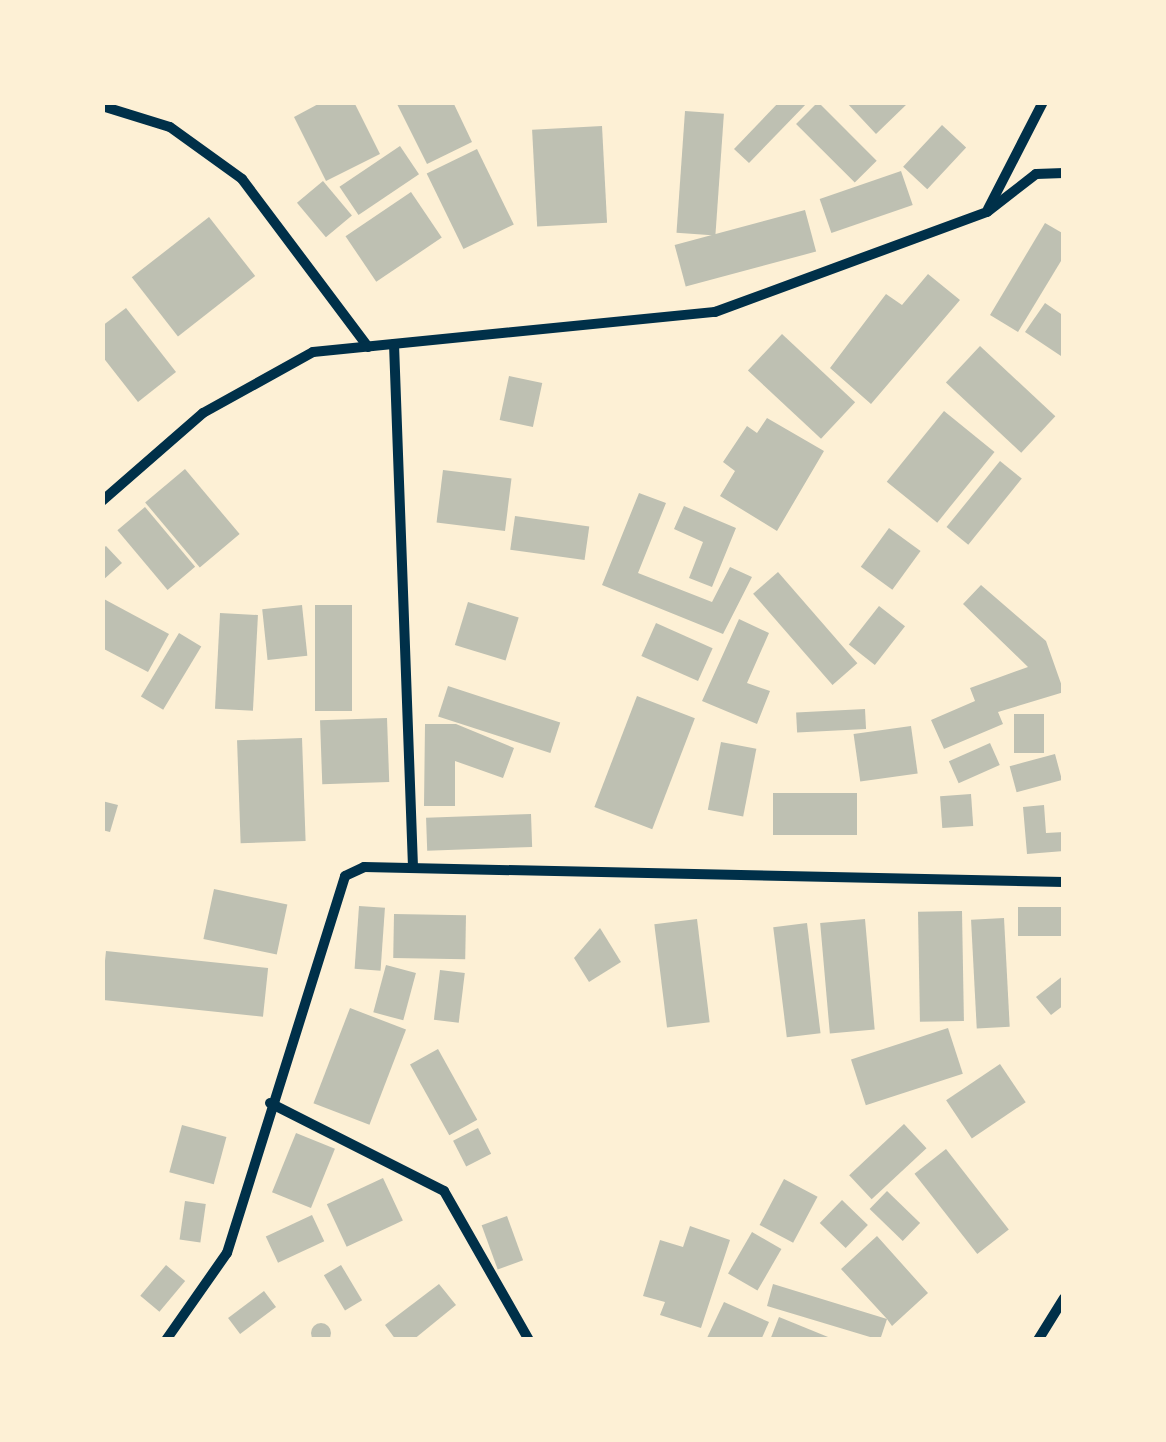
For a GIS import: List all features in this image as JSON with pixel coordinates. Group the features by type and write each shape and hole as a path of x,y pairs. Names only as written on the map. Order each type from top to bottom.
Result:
{"street":[{"path":"987,212 1042,102"},
{"path":"102,106 170,126 242,179 368,347"},
{"path":"102,501 204,413 313,352 715,312 987,212 1036,174 1064,173"},
{"path":"394,344 413,868"},
{"path":"166,1340 227,1253 336,892 364,867 1064,882"},
{"path":"270,1103 444,1191 530,1340"},
{"path":"1038,1340 1064,1298"}],"building":[{"path":"322,102 354,102 380,154 326,181 294,117"},
{"path":"396,102 453,102 472,142 427,164"},
{"path":"779,102 808,102 749,163 734,149"},
{"path":"818,102 877,161 855,183 796,124"},
{"path":"846,102 909,102 876,134"},
{"path":"685,111 724,114 715,235 676,233"},
{"path":"942,125 966,148 927,189 903,167"},
{"path":"602,126 607,223 537,227 532,130"},
{"path":"400,146 419,174 358,215 339,187"},
{"path":"477,149 514,224 463,249 427,174"},
{"path":"901,171 913,205 831,233 820,199"},
{"path":"323,181 352,215 326,237 297,203"},
{"path":"411,192 442,238 376,282 346,236"},
{"path":"805,210 816,252 686,286 675,245"},
{"path":"209,217 255,276 178,336 132,277"},
{"path":"1045,223 1064,234 1064,256 1018,332 990,315"},
{"path":"928,274 960,300 871,404 830,368 886,294 902,305"},
{"path":"1045,303 1064,316 1064,358 1025,332"},
{"path":"126,308 176,372 138,402 102,356 102,326"},
{"path":"782,334 855,402 821,439 748,371"},
{"path":"980,346 1055,416 1021,453 946,383"},
{"path":"509,376 542,383 533,427 500,420"},
{"path":"944,411 995,452 937,523 887,482"},
{"path":"767,418 824,451 777,531 720,496 735,471 723,462 747,426 757,433"},
{"path":"1000,461 1022,479 968,545 947,527"},
{"path":"185,469 240,534 200,568 145,502"},
{"path":"443,470 511,478 505,531 437,523"},
{"path":"639,493 666,503 638,573 712,602 730,567 752,577 723,634 602,585"},
{"path":"684,506 736,528 712,587 689,578 703,542 674,529"},
{"path":"145,507 195,567 168,590 117,530"},
{"path":"515,516 589,526 585,560 510,550"},
{"path":"889,528 921,551 892,590 861,567"},
{"path":"106,546 122,563 102,581 102,549"},
{"path":"778,572 857,663 832,685 753,594"},
{"path":"981,585 1046,641 1064,692 998,712 1003,724 944,749 931,720 975,701 970,688 1028,667 963,604"},
{"path":"102,598 169,634 148,672 102,648"},
{"path":"468,602 519,617 506,661 455,645"},
{"path":"302,605 307,656 268,660 262,609"},
{"path":"315,605 352,605 352,711 315,711"},
{"path":"879,606 905,626 875,665 849,645"},
{"path":"220,613 258,615 253,711 215,709"},
{"path":"739,619 769,633 747,683 770,691 757,724 702,701"},
{"path":"656,623 713,648 698,681 641,656"},
{"path":"179,633 201,646 163,710 141,696"},
{"path":"448,686 560,722 550,753 438,716"},
{"path":"637,696 695,718 652,829 594,807"},
{"path":"865,709 866,729 797,733 796,713"},
{"path":"1014,714 1044,714 1044,753 1014,753"},
{"path":"387,718 389,782 322,784 320,720"},
{"path":"425,724 456,724 514,748 503,778 455,761 455,806 424,806"},
{"path":"911,726 918,774 860,782 854,734"},
{"path":"302,738 306,841 241,843 237,740"},
{"path":"721,742 756,749 743,817 708,810"},
{"path":"990,743 1000,765 959,783 949,761"},
{"path":"1055,754 1062,780 1017,792 1010,766"},
{"path":"773,793 857,793 857,835 773,835"},
{"path":"971,794 973,826 942,828 940,796"},
{"path":"102,801 118,805 110,832 102,830"},
{"path":"1044,805 1046,833 1064,832 1064,851 1027,854 1023,807"},
{"path":"531,814 532,847 427,851 426,818"},
{"path":"214,889 287,905 277,954 203,939"},
{"path":"359,906 385,908 381,971 355,969"},
{"path":"1018,907 1064,907 1064,936 1018,936"},
{"path":"962,911 964,1021 920,1022 918,912"},
{"path":"394,914 466,915 465,959 393,958"},
{"path":"1004,918 1010,1027 977,1029 971,920"},
{"path":"697,919 710,1022 667,1027 654,924"},
{"path":"865,919 875,1030 830,1033 820,923"},
{"path":"807,923 821,1033 787,1037 773,927"},
{"path":"600,928 621,962 589,982 574,958"},
{"path":"106,951 268,968 263,1017 102,1000"},
{"path":"386,965 416,973 403,1020 373,1012"},
{"path":"440,970 465,973 459,1023 434,1020"},
{"path":"1064,975 1064,1005 1051,1015 1036,997"},
{"path":"350,1008 406,1030 369,1125 313,1103"},
{"path":"948,1028 963,1074 866,1105 851,1060"},
{"path":"438,1049 477,1120 449,1135 410,1065"},
{"path":"1000,1064 1026,1102 972,1138 946,1100"},
{"path":"904,1124 927,1148 872,1199 849,1175"},
{"path":"182,1125 226,1137 214,1184 169,1172"},
{"path":"478,1128 491,1154 466,1167 453,1141"},
{"path":"296,1133 335,1149 311,1208 272,1192"},
{"path":"946,1149 1009,1229 977,1254 914,1174"},
{"path":"383,1178 403,1221 347,1247 327,1204"},
{"path":"784,1179 818,1197 793,1243 760,1225"},
{"path":"887,1191 920,1223 903,1241 870,1209"},
{"path":"842,1200 868,1225 846,1248 820,1223"},
{"path":"185,1201 206,1204 200,1243 180,1240"},
{"path":"312,1215 324,1241 278,1263 266,1237"},
{"path":"507,1216 523,1260 498,1269 482,1225"},
{"path":"690,1226 730,1240 701,1328 660,1315 665,1302 643,1296 660,1240 683,1247"},
{"path":"752,1232 781,1249 757,1291 728,1274"},
{"path":"877,1236 928,1293 892,1326 841,1269"},
{"path":"166,1265 185,1281 159,1312 140,1296"},
{"path":"341,1265 362,1300 345,1310 324,1275"},
{"path":"439,1284 456,1305 413,1340 396,1340 385,1325"},
{"path":"773,1284 887,1319 880,1340 767,1306"},
{"path":"264,1291 276,1307 240,1334 228,1318"},
{"path":"724,1302 769,1322 761,1340 706,1340"},
{"path":"779,1317 833,1339 833,1340 770,1340"},
{"path":"321,1323 331,1333 321,1343 311,1333"}]}
